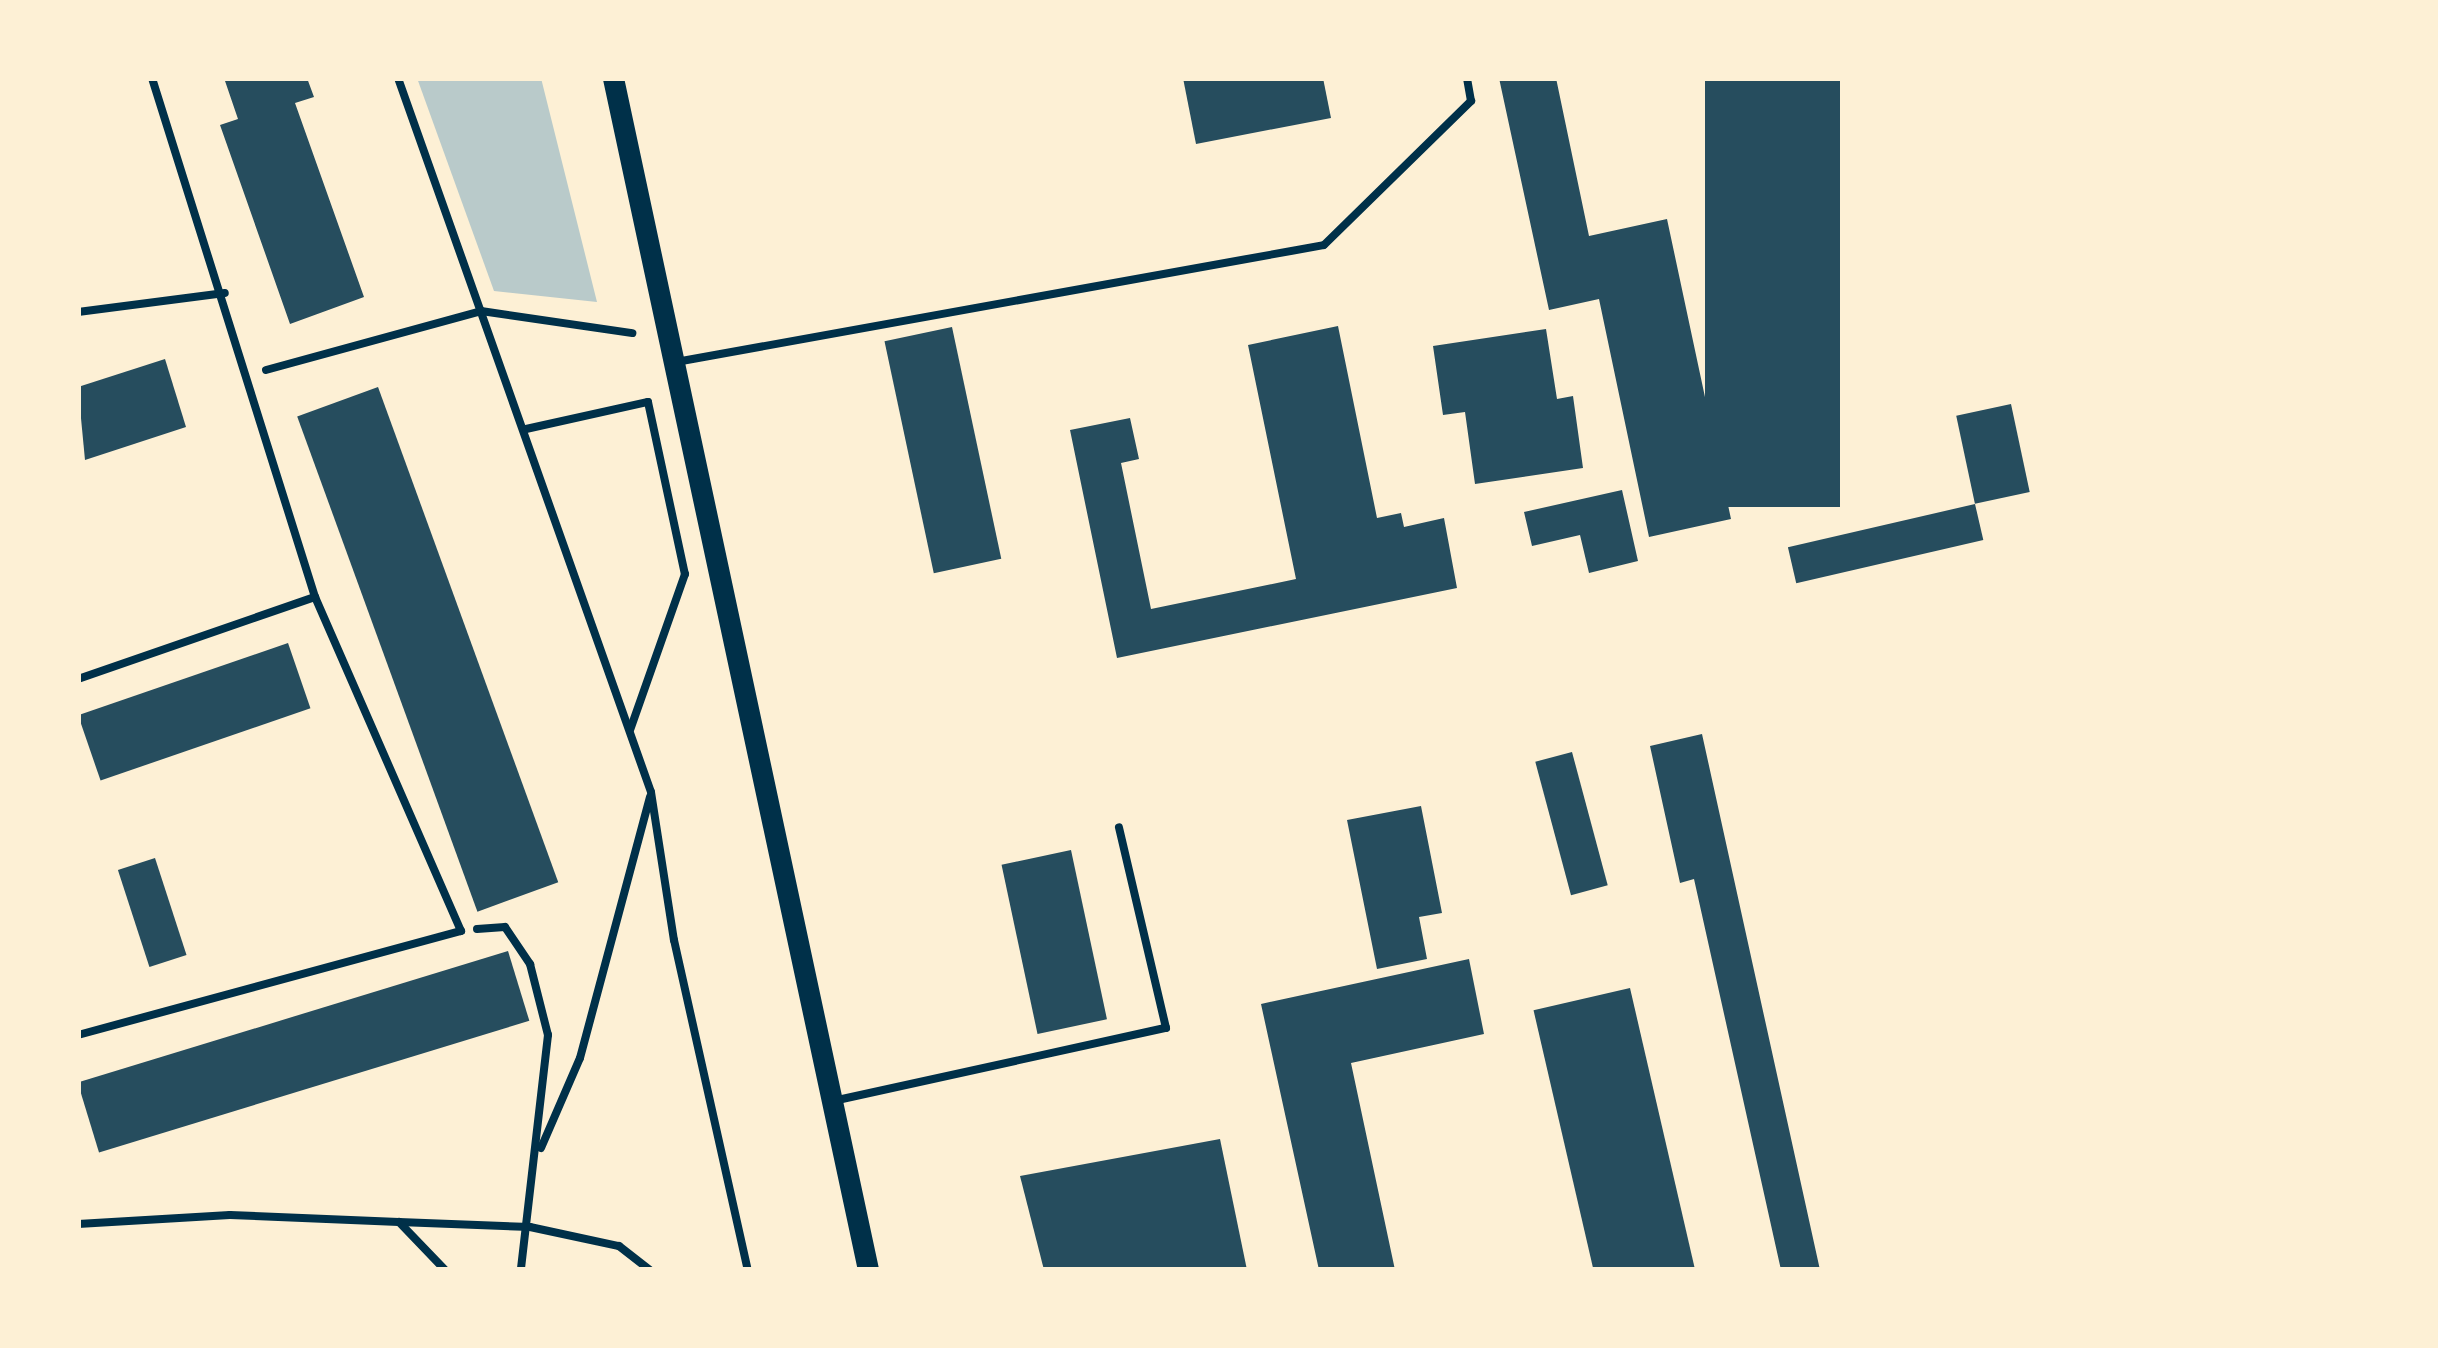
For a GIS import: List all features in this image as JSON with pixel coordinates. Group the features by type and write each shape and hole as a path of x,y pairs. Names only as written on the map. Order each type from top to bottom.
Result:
{"street":[{"path":"613,78 669,364 868,1270"}],"lane":[{"path":"78,1035 461,931 315,597 225,293 152,78"},
{"path":"669,364 1324,245 1471,101 1467,78"},
{"path":"78,312 225,293"},
{"path":"78,679 315,597"},
{"path":"831,1101 1166,1028 1119,827"}],"path":[{"path":"398,78 651,792 674,940 748,1270"},
{"path":"248,376 481,311 632,333"},
{"path":"526,429 648,402 685,574 630,731"},
{"path":"538,1155 580,1058 651,792"},
{"path":"461,931 505,927 530,964 548,1035 530,1227 521,1270"},
{"path":"78,1224 230,1215 530,1227 619,1246 650,1270"},
{"path":"399,1222 445,1270"}],"shaded area":[{"path":"417,78 541,78 597,302 494,291"}],"building":[{"path":"224,78 307,78 314,97 295,103 364,297 290,324 220,125 238,119"},
{"path":"1183,78 1323,78 1331,118 1196,144"},
{"path":"1499,78 1556,78 1589,236 1667,219 1731,519 1649,537 1599,299 1549,310"},
{"path":"1705,78 1840,78 1840,507 1705,507"},
{"path":"1338,326 1377,518 1401,513 1404,527 1444,518 1457,588 1117,658 1070,430 1130,418 1139,459 1121,463 1151,609 1296,579 1248,345"},
{"path":"952,327 1001,559 934,573 885,341"},
{"path":"1546,329 1557,399 1573,396 1583,468 1475,484 1465,412 1443,415 1433,346"},
{"path":"165,359 186,427 85,460 78,387"},
{"path":"378,387 558,882 477,912 297,416"},
{"path":"2011,404 2030,492 1975,504 1956,416"},
{"path":"1622,490 1638,561 1589,573 1580,535 1532,546 1524,512"},
{"path":"1975,504 1983,540 1796,583 1788,547"},
{"path":"288,643 310,708 101,781 78,715"},
{"path":"1702,734 1820,1270 1781,1270 1694,879 1680,883 1650,746"},
{"path":"1572,752 1608,885 1571,895 1535,762"},
{"path":"1421,806 1442,913 1419,917 1427,959 1377,969 1347,820"},
{"path":"1071,850 1107,1019 1038,1034 1002,865"},
{"path":"155,858 187,955 149,967 118,870"},
{"path":"508,951 529,1021 99,1152 78,1082"},
{"path":"1469,959 1484,1034 1351,1063 1395,1270 1319,1270 1261,1004"},
{"path":"1630,988 1695,1270 1594,1270 1534,1010"},
{"path":"1220,1139 1247,1270 1044,1270 1020,1176"}]}
